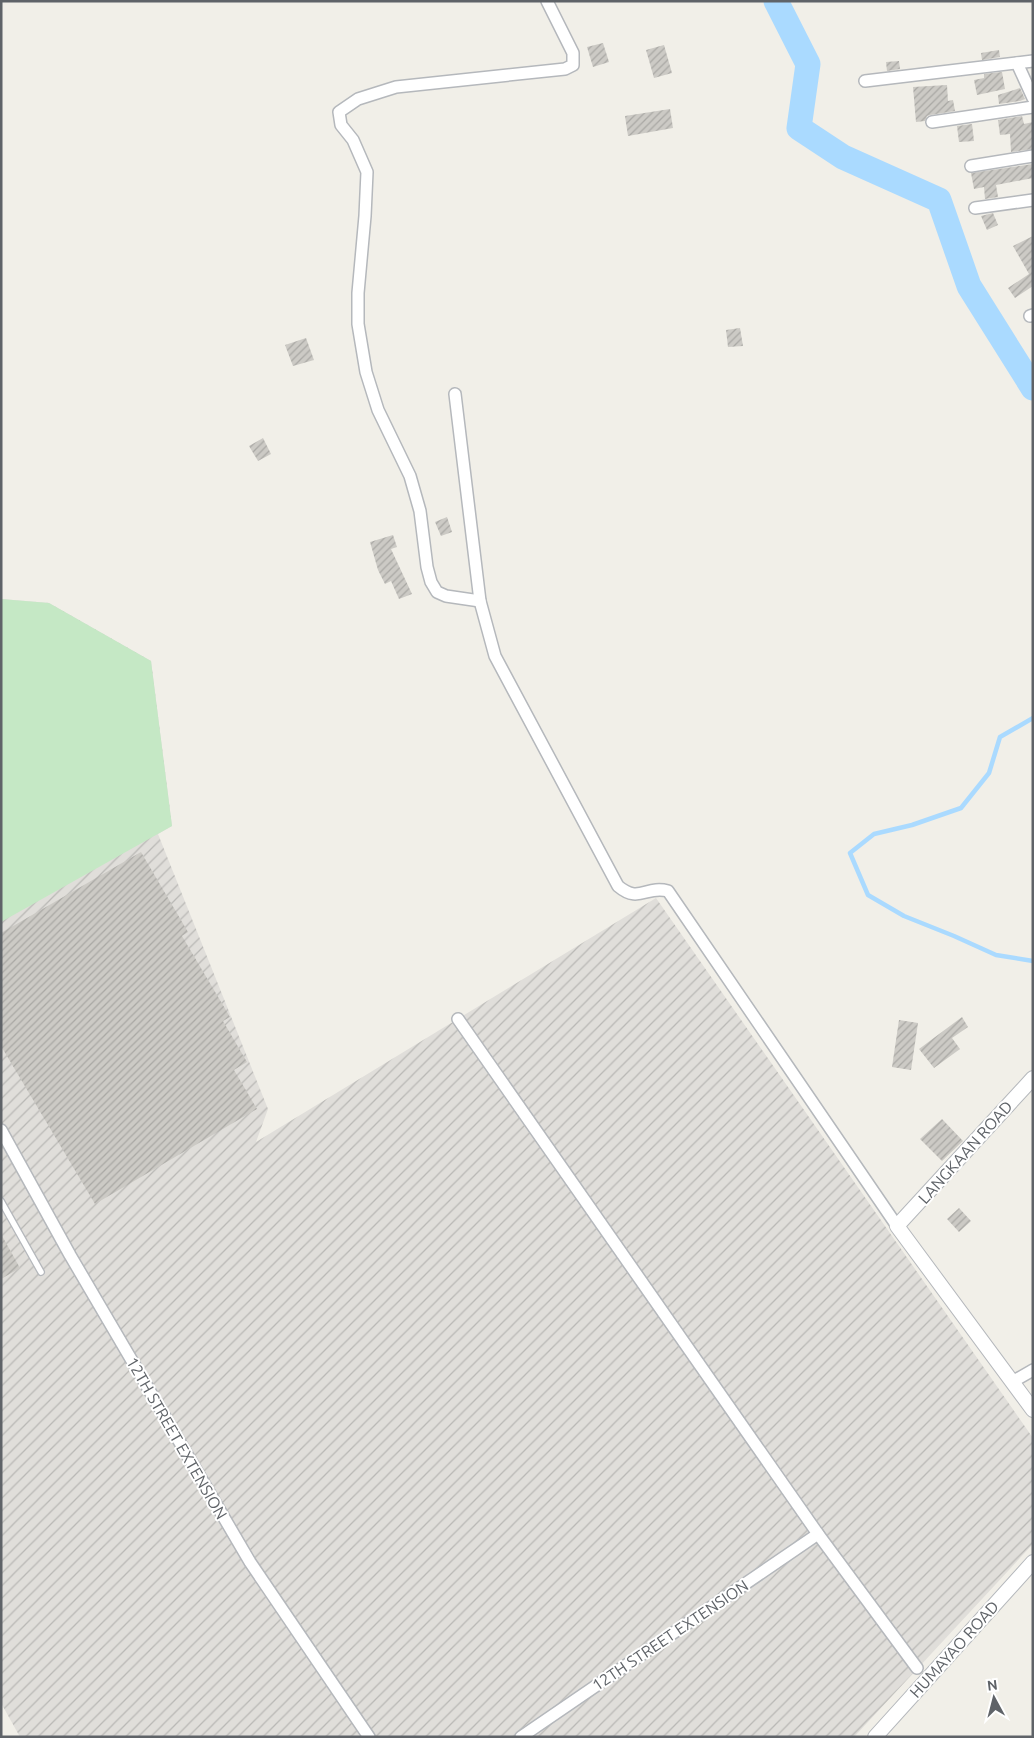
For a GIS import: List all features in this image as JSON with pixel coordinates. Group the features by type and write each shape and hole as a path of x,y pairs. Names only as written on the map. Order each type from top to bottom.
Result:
{"street":[{"path":"480,601 446,596 436,592 431,582 427,567 420,511 410,476 378,410 366,372 358,324 358,293 367,172 353,140 341,125 339,112 358,99 396,87 565,69 573,65 573,53 547,1"},
{"path":"865,81 1033,61"},
{"path":"1017,62 1033,98"},
{"path":"932,122 1033,107"},
{"path":"971,166 1033,156"},
{"path":"975,208 1033,200"},
{"path":"454,394 480,601 495,656 618,886 626,893 639,895 660,889 668,892 897,1226 1033,1410"},
{"path":"458,1019 818,1534 918,1668"},
{"name":"LANGKAAN ROAD","path":"897,1226 1033,1078"},
{"name":"12TH STREET EXTENSION","path":"2,1135 250,1562 369,1737"},
{"path":"1012,1382 1033,1370"},
{"name":"12TH STREET EXTENSION","path":"521,1737 818,1534"},
{"name":"HUMAYAO ROAD","path":"875,1737 1033,1562"}],"lane":[{"path":"1,1200 41,1272"}],"shaded area":[{"path":"1,599 49,603 151,661 172,826 158,834 268,1109 256,1142 656,898 1033,1438 1033,1544 854,1737 20,1737 1,1703"}],"green space":[{"path":"1,599 49,603 151,661 172,826 1,922"}],"building":[{"path":"603,43 609,62 593,67 587,47"},
{"path":"664,45 672,73 654,78 646,50"},
{"path":"999,50 1000,57 982,60 981,53"},
{"path":"899,61 900,69 887,71 886,62"},
{"path":"1002,72 1005,89 977,95 974,80 984,78 984,74"},
{"path":"947,85 948,101 953,100 955,111 930,115 927,116 925,121 916,122 913,87"},
{"path":"1020,88 1025,99 999,104 998,95"},
{"path":"670,109 673,128 628,136 625,116"},
{"path":"1022,116 1024,124 1033,122 1033,149 1011,152 1010,134 1000,135 998,120"},
{"path":"972,124 974,141 959,142 957,126"},
{"path":"1033,164 1033,178 996,185 998,197 985,199 984,187 974,189 971,173"},
{"path":"993,213 998,225 987,230 981,216"},
{"path":"1033,236 1033,286 1015,298 1008,288 1029,274 1013,246"},
{"path":"740,328 743,346 728,347 726,330"},
{"path":"306,338 314,360 293,366 285,345"},
{"path":"263,438 271,454 258,461 249,446"},
{"path":"447,517 452,532 441,536 435,522"},
{"path":"393,535 397,547 391,549 412,594 399,599 391,581 385,584 378,570 370,542"},
{"path":"141,852 188,932 182,936 230,1017 223,1021 247,1062 234,1070 257,1109 95,1204 1,1046 1,933"},
{"path":"962,1017 968,1027 952,1038 960,1049 934,1068 919,1049"},
{"path":"899,1020 918,1023 911,1070 892,1067"},
{"path":"942,1119 963,1141 942,1161 920,1139"},
{"path":"959,1208 971,1221 959,1232 947,1219"},
{"path":"1,1234 20,1268 1,1279"}],"waterway":[{"path":"776,1 808,64 799,128 843,157 939,200 969,286 1033,388"},
{"path":"1033,718 1000,737 989,773 961,808 912,825 874,834 850,853 868,895 904,916 996,955 1033,961"}]}
